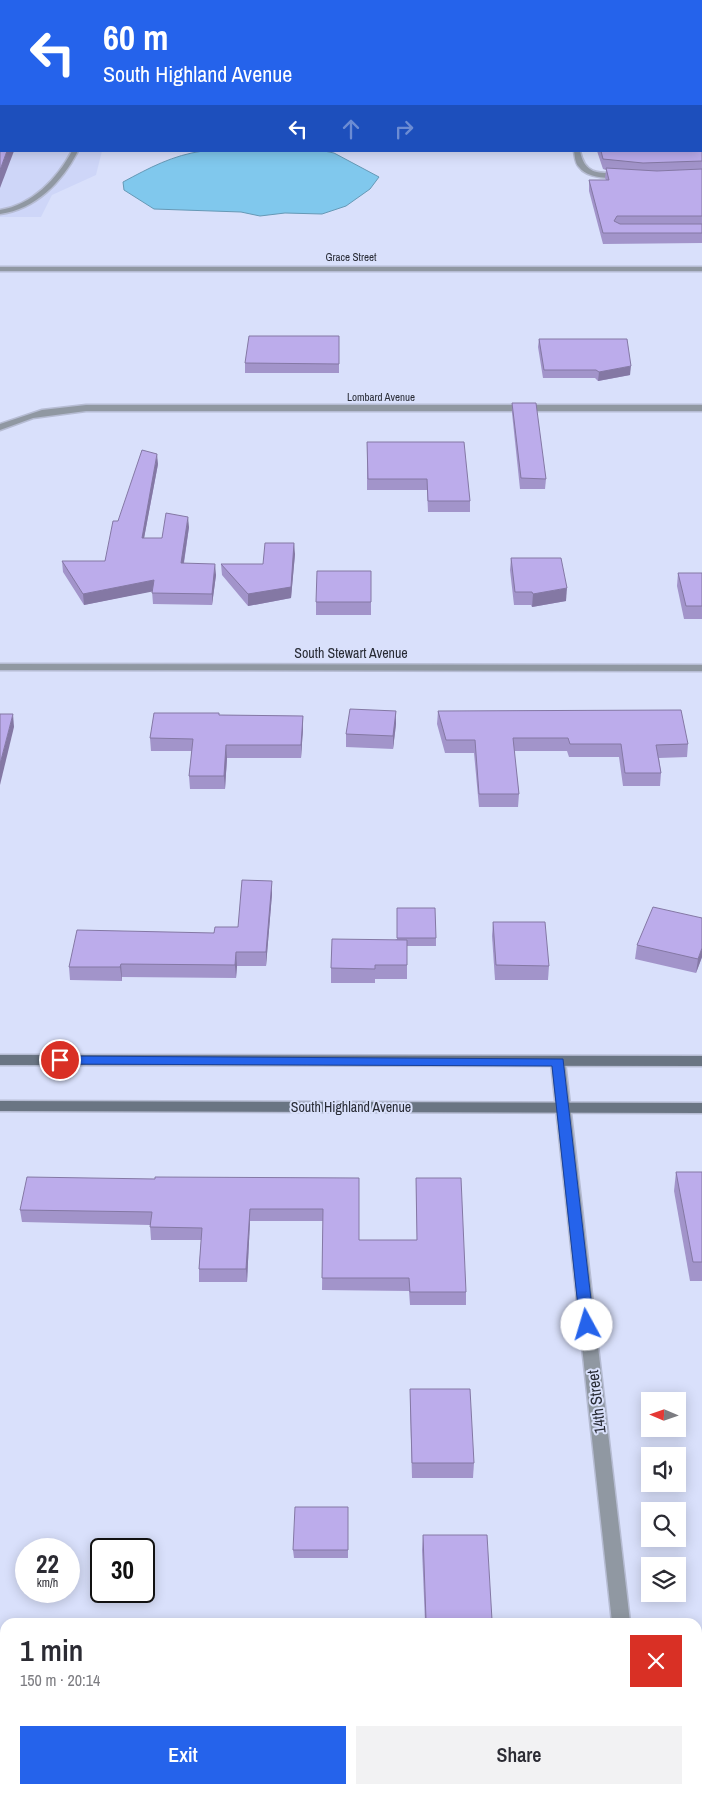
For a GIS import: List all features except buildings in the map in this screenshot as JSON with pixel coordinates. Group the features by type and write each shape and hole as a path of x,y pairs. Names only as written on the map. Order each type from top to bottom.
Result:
{"main road":[{"path":"0,1060 702,1062"},
{"name":"South Highland Avenue","path":"0,1106 702,1108"}],"street":[{"path":"0,212 8,212 33,201 69,164 75,152"},
{"path":"577,152 581,166 588,171 603,174 632,175"},
{"name":"Grace Street","path":"0,268 702,269"},
{"name":"Lombard Avenue","path":"0,427 36,413 86,408 702,408"},
{"name":"South Stewart Avenue","path":"0,667 702,668"},
{"name":"14th Street","path":"558,1062 621,1618"}],"shaded area":[{"path":"0,152 102,152 96,175 52,195 41,217 0,217"},
{"path":"329,152 379,177 370,189 346,206 322,214 285,213 260,216 241,212 154,209 124,190 123,182 171,159 192,153"}],"route":[{"path":"60,1060 558,1062 587,1325"}]}
